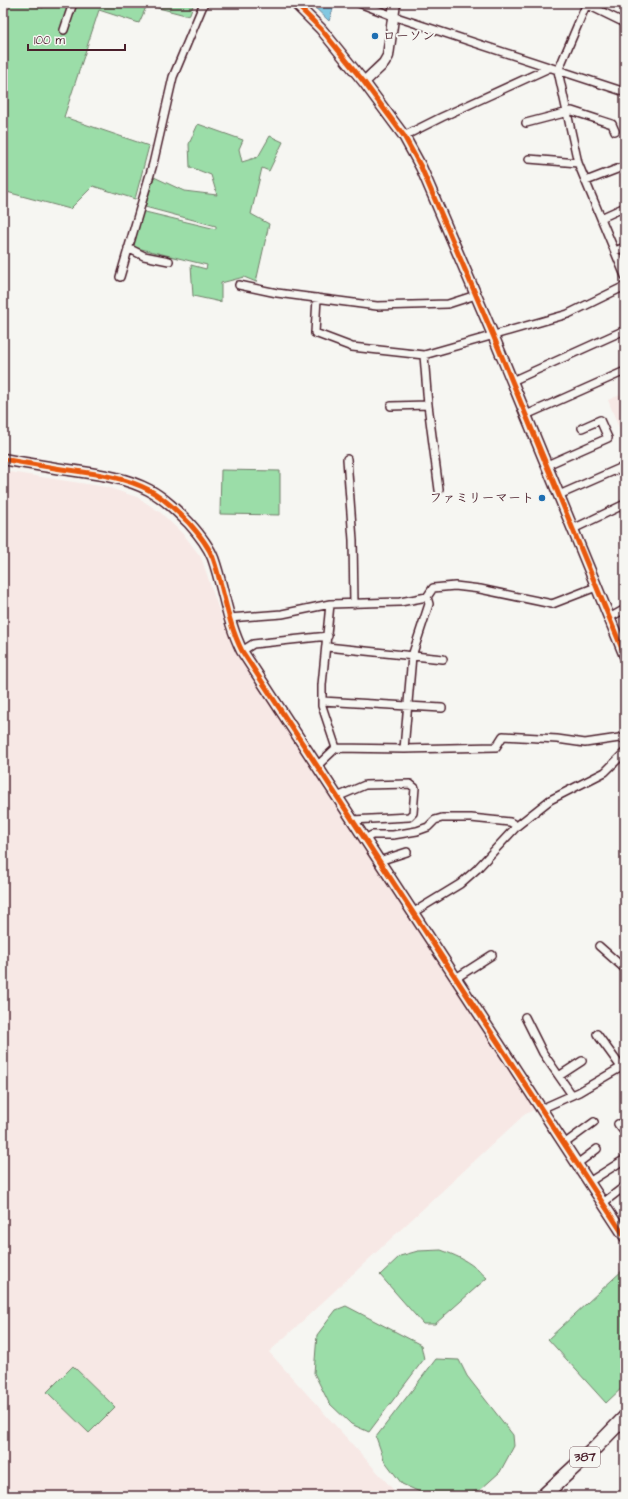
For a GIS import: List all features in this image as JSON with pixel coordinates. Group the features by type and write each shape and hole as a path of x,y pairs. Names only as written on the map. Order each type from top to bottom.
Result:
{"highway":[{"name":"387","path":"543,1496 595,1448 625,1417"}],"street":[{"path":"64,30 73,3"},
{"path":"120,277 153,164 173,77 204,3"},
{"path":"295,3 321,29 364,82 404,136 421,167 493,335 608,618 625,656"},
{"path":"359,3 393,16 625,92"},
{"path":"364,82 384,63 388,56 395,3"},
{"path":"625,23 586,3 558,71 578,163 625,276"},
{"path":"404,136 549,68"},
{"path":"526,123 572,111 612,124 614,131"},
{"path":"529,159 578,163"},
{"path":"586,181 625,166"},
{"path":"601,218 625,207"},
{"path":"615,251 625,247"},
{"path":"128,248 144,256 169,262"},
{"path":"239,285 278,293 377,306 448,304 476,295"},
{"path":"317,298 315,333 352,347 424,355 568,314 625,286"},
{"path":"512,381 625,330"},
{"path":"424,355 428,405 439,490"},
{"path":"526,415 625,371"},
{"path":"391,406 428,405"},
{"path":"547,465 608,438 600,420 582,428"},
{"path":"3,459 113,477 148,490 161,498 179,513 202,539 212,557 229,618 242,651 625,1237"},
{"path":"347,459 353,540 354,604"},
{"path":"559,495 625,466"},
{"path":"573,529 625,504"},
{"path":"229,618 282,614 330,604 400,602 427,597 433,588 456,586 480,589 552,604 596,587"},
{"path":"404,749 412,656 429,604 427,597"},
{"path":"330,604 322,706 336,748"},
{"path":"608,618 625,609"},
{"path":"242,651 253,644 328,636"},
{"path":"327,647 442,659"},
{"path":"322,701 442,708"},
{"path":"317,766 336,748 496,748 503,736 558,739 585,743 619,738 625,740"},
{"path":"414,912 460,884 477,869 517,826 550,800 605,772 625,752"},
{"path":"337,797 365,785 410,784 415,788 413,813 409,817 352,820"},
{"path":"365,839 372,835 393,835 417,831 428,827 435,820 442,818 471,818 510,822 517,826"},
{"path":"379,861 407,852"},
{"path":"599,946 625,969"},
{"path":"456,978 492,955"},
{"path":"525,1017 543,1053 572,1095"},
{"path":"541,1109 572,1095 623,1066 597,1034"},
{"path":"559,1076 582,1061"},
{"path":"564,1144 594,1122"},
{"path":"621,1123 625,1133"},
{"path":"577,1164 597,1149"},
{"path":"589,1182 622,1161"},
{"path":"603,1203 625,1186"}],"shaded area":[{"path":"625,393 625,441 624,441 608,400"},
{"path":"3,471 106,487 137,497 160,512 184,535 201,557 223,622 237,653 535,1109 524,1115 269,1352 399,1496 3,1496"}],"green space":[{"path":"3,3 25,3 43,8 44,3 194,3 189,16 147,5 139,23 99,10 64,117 149,146 135,199 93,186 70,209 3,191"},
{"path":"198,124 243,140 239,149 242,162 258,157 270,136 283,142 269,171 262,168 251,214 269,224 256,282 244,277 221,283 221,302 193,296 191,265 206,269 207,265 133,247 141,211 216,229 216,226 145,207 154,177 184,191 217,195 211,175 190,167 189,144"},
{"path":"221,470 280,471 280,515 220,514"},
{"path":"441,1250 466,1261 487,1278 435,1324 423,1324 380,1275 400,1256 418,1251"},
{"path":"625,1268 625,1385 606,1403 548,1339"},
{"path":"346,1306 421,1345 424,1359 369,1432 351,1424 329,1403 314,1373 317,1335 336,1310"},
{"path":"436,1359 459,1360 467,1376 513,1435 514,1446 500,1472 480,1490 460,1496 429,1496 402,1484 384,1460 376,1437"},
{"path":"73,1366 115,1407 89,1433 47,1392"}],"water":[{"path":"310,3 335,3 329,21"}],"cycle path":[{"path":"295,3 321,29 364,82 404,136 421,167 493,335 625,656"},
{"path":"3,459 90,473 130,482 155,493 175,509 199,535 213,558 229,617 242,651 625,1237"}],"place":[{"name":"ローソン","path":"375,36"},
{"name":"ファミリーマート","path":"542,498"}]}
